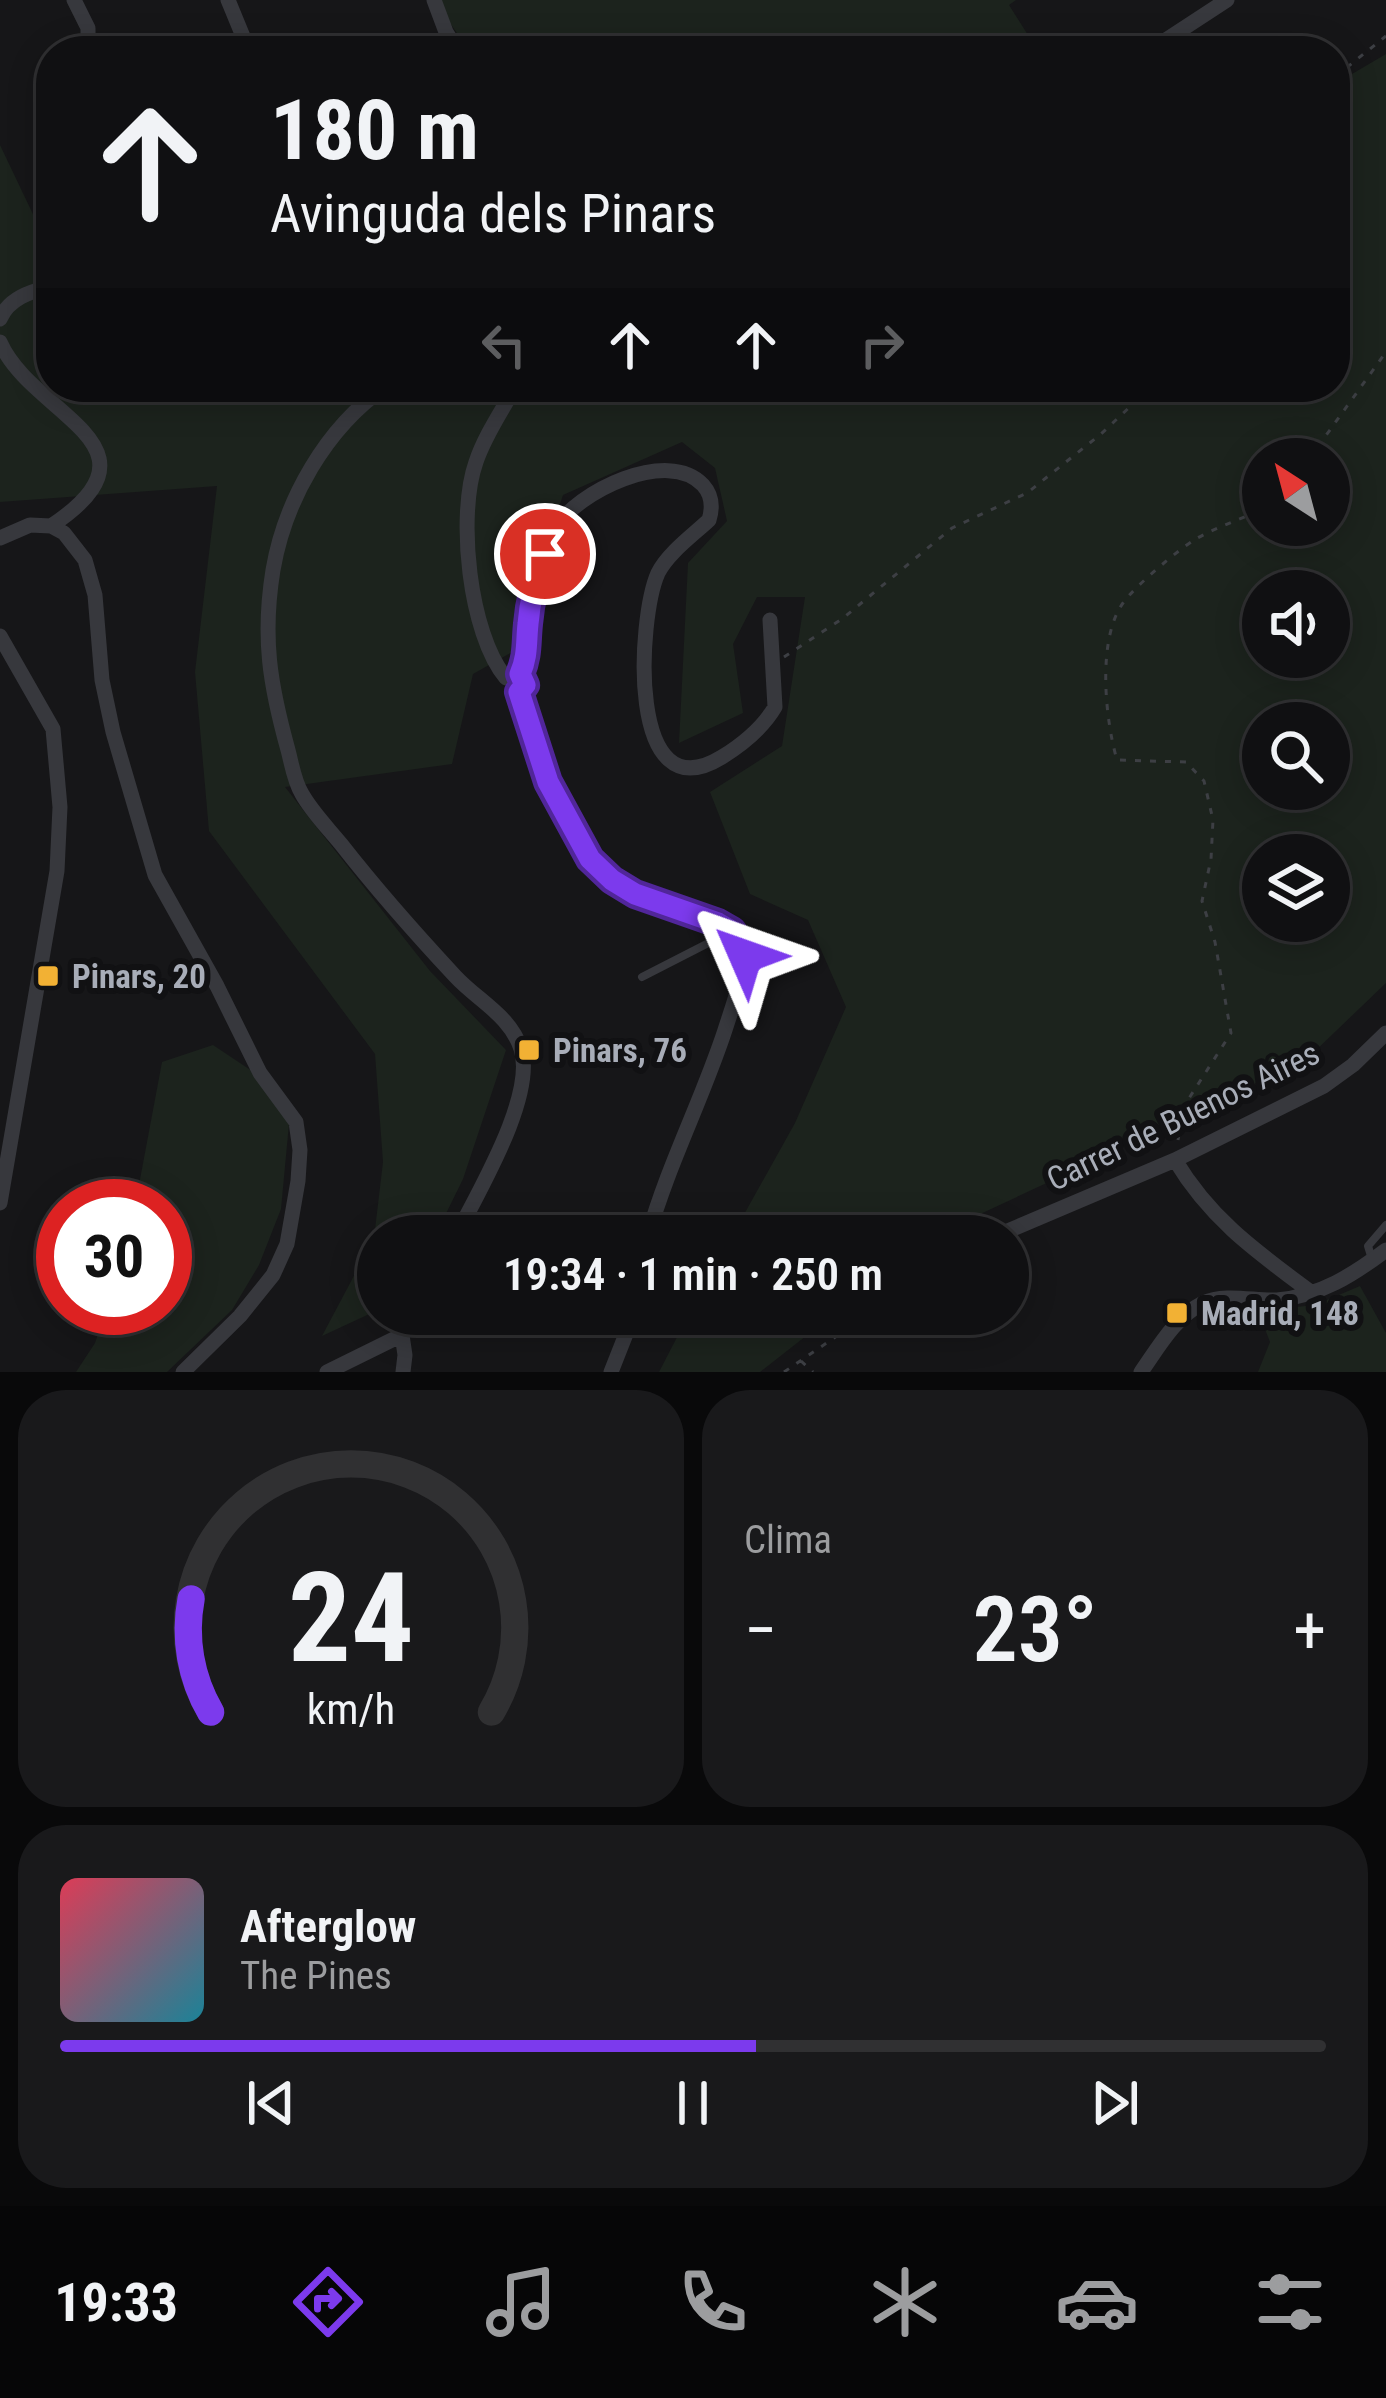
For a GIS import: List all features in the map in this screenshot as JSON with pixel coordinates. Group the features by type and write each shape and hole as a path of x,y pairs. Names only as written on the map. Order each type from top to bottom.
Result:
{"street":[{"path":"74,0 88,36"},
{"path":"228,0 243,36"},
{"path":"434,0 450,36"},
{"path":"1173,36 1227,0"},
{"path":"0,319 13,301 36,292"},
{"path":"0,342 10,362 36,389"},
{"path":"50,402 82,431 100,456 96,485 88,497 51,526"},
{"path":"367,402 336,432 314,464 284,528 268,611 267,654 302,795 376,889 458,980 502,1016 521,1050 524,1085 466,1215"},
{"path":"507,402 476,460 468,502 468,561 495,665 513,676"},
{"path":"655,1215 714,1063 745,956 732,931 635,894 590,859 548,782 519,692 509,691 506,685 528,652 534,580 555,528 598,490 647,472 670,471 696,479 711,498 712,509 709,520 661,567 649,606 646,700 658,750 674,762 694,767 713,763 758,730 775,707 770,620"},
{"path":"0,538 29,525 51,526 64,533 85,560 92,579 113,732 155,875 260,1073 296,1121 298,1181 287,1244 273,1275 183,1372"},
{"path":"0,636 53,729 60,807 58,871 0,1203"},
{"name":"Carrer de Buenos Aires","path":"1029,1222 1175,1160 1324,1086 1386,1033"},
{"path":"1175,1160 1216,1216 1312,1293"},
{"path":"1141,1372 1175,1326 1204,1303 1278,1300 1312,1293 1343,1280 1379,1255"},
{"path":"327,1372 402,1335 403,1372"},
{"path":"611,1372 626,1335"}],"lane":[{"path":"642,977 732,931"},
{"path":"1379,1255 1368,1246 1386,1225"}],"path":[{"path":"1350,65 1386,36"},
{"path":"1324,438 1386,352"},
{"path":"773,664 842,619 952,528 1027,493 1135,402"},
{"path":"1175,1160 1184,1106 1231,1033 1215,942 1202,901 1213,820 1204,781 1186,762 1117,760 1109,734 1105,688 1111,630 1122,603 1194,540 1242,518"},
{"path":"784,1372 838,1335"},
{"path":"800,1361 813,1372"}],"shaded area":[{"path":"440,0 1016,0 1009,5 1029,36 459,36"},
{"path":"1386,54 1386,983 1312,1054 978,1215 744,1215 795,1123 846,1007 808,920 750,894 710,792 782,746 805,597 757,597 733,644 743,713 679,743 688,563 727,521 715,468 682,442 563,495 512,652 473,674 452,764 285,787 430,971 506,1050 463,1179 445,1215 377,1215 383,1162 375,1054 209,831 195,672 217,486 0,502 0,145 36,221 36,402 1350,402 1350,75"},
{"path":"213,1045 252,1071 289,1124 281,1209 259,1265 232,1310 167,1372 76,1372 98,1335 192,1335 192,1179 140,1179 162,1062"},
{"path":"357,1270 357,1320 322,1336"},
{"path":"1360,1286 1386,1333 1386,1372 1258,1372 1270,1342 1258,1311 1315,1305"},
{"path":"678,1335 807,1335 760,1372 659,1372"}],"place":[{"name":"Pinars, 20","path":"48,976"},
{"name":"Pinars, 76","path":"529,1050"},
{"name":"Madrid, 148","path":"1177,1313"}],"route":[{"path":"545,554 534,580 528,652 520,674 525,685 519,692 561,809 590,859 612,880 635,894 732,931 745,956"}]}
